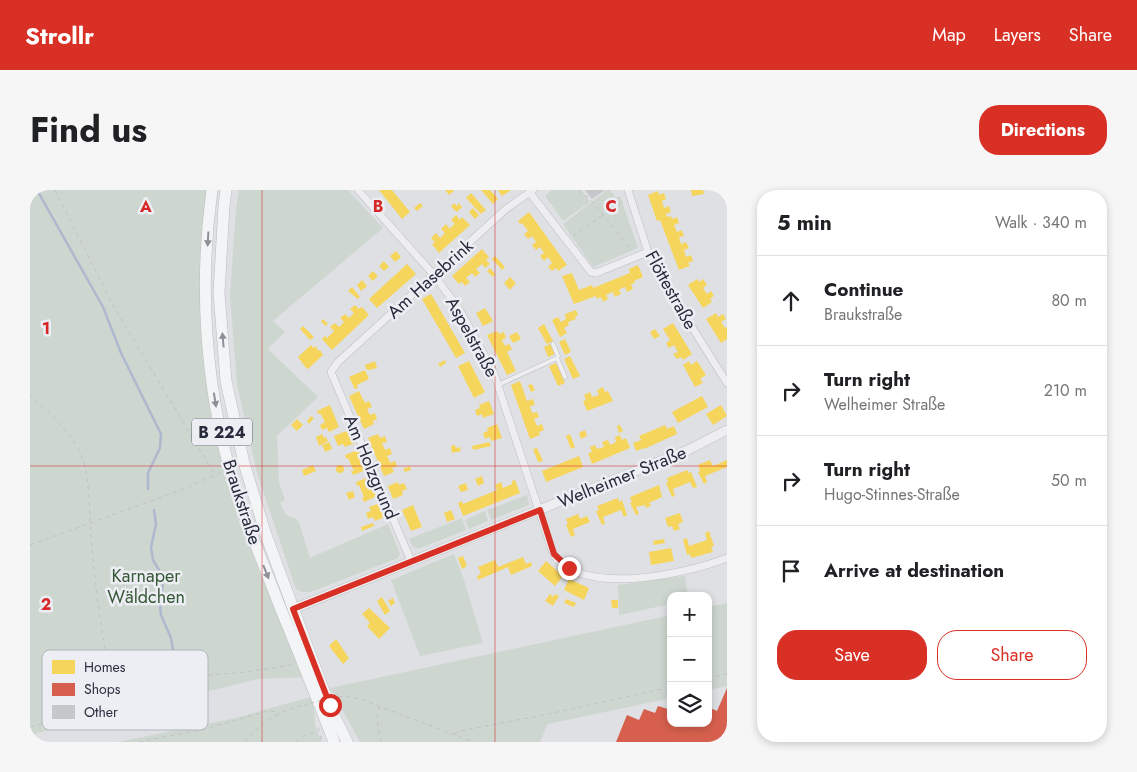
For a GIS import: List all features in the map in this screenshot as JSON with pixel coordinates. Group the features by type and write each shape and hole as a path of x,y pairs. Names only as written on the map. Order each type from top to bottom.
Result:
{"main road":[{"name":"Braukstraße","path":"212,190 206,271 206,341 216,408 230,469 252,537 334,742"},
{"name":"Braukstraße","path":"226,190 219,293 226,381 244,463 266,535 330,705 347,742"}],"street":[{"name":"Aspelstraße","path":"358,190 434,275 459,309 494,373 554,554 569,568 585,575 599,578 683,572 727,558"},
{"name":"Am Hasebrink","path":"331,372 338,362 506,209 532,191"},
{"path":"532,191 587,270 594,273 648,252"},
{"name":"Flöttestraße","path":"629,193 648,252 678,305 727,383"},
{"name":"Am Holzgrund","path":"331,372 411,561"},
{"name":"Welheimer Straße","path":"293,609 688,450 727,430"}],"lane":[{"path":"553,344 565,377"},
{"path":"498,385 557,358"}],"path":[{"path":"55,190 114,307 215,475"},
{"path":"579,190 604,214 636,257"},
{"path":"567,241 629,193"},
{"path":"30,394 64,429 82,456 87,485 101,631 105,650"},
{"path":"30,545 181,490 230,469"},
{"path":"208,675 246,672 294,664"},
{"path":"712,677 727,674"},
{"path":"454,734 460,731 667,688"},
{"path":"245,742 250,734 265,721 280,712 310,703 348,696 473,742"},
{"path":"379,706 377,720 381,742"},
{"path":"208,728 267,711 280,712"},
{"path":"139,742 200,730"},
{"path":"296,742 318,730"}],"green space":[{"name":"Karnaper Wäldchen","path":"30,190 211,190 206,340 230,472 308,677 258,679 208,691 208,650 42,650 42,730 50,730 30,735"},
{"path":"239,190 348,190 383,228 273,321 285,332 268,349 318,397 277,436 279,483 285,500 280,503 286,515 299,522 310,558 388,524 400,554 398,558 311,592 302,592 296,589 257,473 237,385 230,295"},
{"path":"552,190 581,190 590,202 563,221 545,196"},
{"path":"607,190 610,190 616,198 620,196 638,248 593,267 563,224"},
{"path":"527,495 529,505 491,520 487,510"},
{"path":"485,511 488,521 469,529 465,520"},
{"path":"462,518 466,530 418,549 413,547 409,539"},
{"path":"454,554 483,643 420,656 391,580"},
{"path":"685,576 687,592 667,592 667,605 619,615 618,585"},
{"path":"727,603 727,686 712,689 712,637 712,606"},
{"path":"667,616 667,699 548,724 540,742 360,742 330,688"},
{"path":"310,697 314,708 315,726 322,742 118,742 177,730 208,730 208,724 236,718"}],"building: Homes":[{"path":"379,190 392,190 410,212 402,219"},
{"path":"445,190 453,190 454,191 449,195"},
{"path":"481,190 490,190 498,199 493,204"},
{"path":"498,190 511,190 502,196"},
{"path":"691,190 703,190 704,194 692,196"},
{"path":"658,191 659,195 664,193 666,199 662,201 664,208 669,206 671,212 666,214 667,217 671,216 672,219 677,217 679,223 674,225 677,232 682,230 684,236 679,237 681,244 686,242 689,248 684,250 686,257 691,255 693,261 688,263 690,266 679,270 660,220 657,221 648,195"},
{"path":"471,193 486,210 481,214 466,198"},
{"path":"420,203 423,206 417,211 414,208"},
{"path":"454,203 457,206 459,203 462,207 457,212 451,207"},
{"path":"473,208 479,215 475,219 469,212"},
{"path":"529,212 567,265 558,271 556,268 552,271 548,267 552,263 548,257 544,261 540,256 544,253 540,247 536,250 532,245 536,242 532,236 528,239 524,234 528,231 518,221"},
{"path":"456,215 460,220 462,217 470,225 439,253 432,244 435,242 431,238 436,233 440,238 445,233 441,229 446,224 450,229 455,224 451,220"},
{"path":"482,249 489,257 486,260 490,264 485,268 482,264 476,269 480,273 475,277 472,273 466,278 470,282 465,286 462,282 459,284 452,276"},
{"path":"396,251 401,257 395,262 390,256"},
{"path":"495,256 505,267 502,270 492,259"},
{"path":"384,261 389,267 384,271 379,266"},
{"path":"407,264 416,274 377,308 369,299"},
{"path":"638,265 643,277 631,284 633,289 627,292 625,287 622,288 619,290 621,294 615,297 613,292 610,293 606,295 608,299 603,302 601,297 597,299 596,296 574,304 562,276 572,273 579,290 592,285 593,288 630,273 629,269"},
{"path":"490,268 495,274 493,277 487,271"},
{"path":"373,271 378,276 373,281 368,276"},
{"path":"510,277 516,283 510,290 504,283"},
{"path":"697,279 699,282 703,279 707,285 703,288 707,294 711,291 714,296 710,299 712,302 703,308 688,285"},
{"path":"362,280 367,286 361,291 357,285"},
{"path":"352,287 360,297 358,299 348,291"},
{"path":"431,294 465,353 456,358 422,299"},
{"path":"355,305 359,309 362,307 369,315 332,350 322,339 325,336 327,338 334,331 330,327 335,323 339,327 344,322 340,318 345,314 349,318 354,313 350,309"},
{"path":"485,308 493,321 483,326 476,313"},
{"path":"576,310 578,315 575,317 576,319 568,322 569,325 564,328 567,333 560,337 552,320 558,317 561,322 566,319 565,314"},
{"path":"716,313 718,317 723,314 726,319 721,322 725,328 727,327 727,339 721,343 706,319"},
{"path":"323,319 328,324 325,326 321,321"},
{"path":"673,323 692,354 683,360 681,357 677,359 673,354 678,352 674,345 669,348 666,343 670,340 663,329"},
{"path":"544,324 553,341 547,344 538,328"},
{"path":"303,326 314,337 310,340 300,329"},
{"path":"655,329 660,336 654,339 650,332"},
{"path":"497,331 499,334 504,332 506,338 502,340 505,346 509,344 512,349 507,352 516,371 507,375 487,335"},
{"path":"517,332 521,339 513,343 509,336"},
{"path":"565,339 571,352 565,355 559,342"},
{"path":"550,344 555,354 548,357 544,347"},
{"path":"311,345 313,348 315,346 320,350 323,355 308,369 298,357"},
{"path":"570,356 580,376 573,379 564,359"},
{"path":"445,360 446,363 440,367 438,364"},
{"path":"375,361 377,368 366,369 365,365"},
{"path":"469,361 485,392 474,398 458,366"},
{"path":"689,361 691,365 697,361 706,375 700,379 703,383 695,387 683,365"},
{"path":"556,363 565,383 558,386 549,366"},
{"path":"365,370 369,379 357,385 358,388 355,389 349,377"},
{"path":"520,381 527,401 533,399 535,405 530,406 532,413 537,412 539,417 534,419 537,426 542,424 544,430 539,432 540,435 530,439 511,385"},
{"path":"532,384 535,390 531,392 528,385"},
{"path":"603,387 605,392 608,391 613,401 587,411 583,401 586,400 584,395 590,392 592,397 599,395 597,390"},
{"path":"359,391 365,403 369,401 372,407 367,409 370,415 375,413 377,419 373,421 374,424 364,429 349,396"},
{"path":"702,396 708,407 678,423 672,412"},
{"path":"489,401 494,414 483,418 482,414 477,416 475,410 480,408 479,405"},
{"path":"330,405 339,427 329,432 327,428 322,430 320,425 325,422 317,411"},
{"path":"721,405 727,416 713,425 706,414"},
{"path":"311,416 314,418 309,424 307,421"},
{"path":"297,419 303,425 297,431 291,425"},
{"path":"497,424 502,438 491,441 490,437 485,439 483,433 488,431 487,428"},
{"path":"620,425 623,431 619,433 617,426"},
{"path":"665,425 667,429 674,426 677,434 636,451 633,443 641,440 639,436"},
{"path":"349,430 355,443 345,447 343,444 338,446 334,436"},
{"path":"585,430 587,436 581,439 579,433"},
{"path":"322,434 328,441 319,446 316,437"},
{"path":"378,434 380,438 385,436 387,442 382,443 385,450 390,448 392,454 387,456 390,463 395,461 397,466 392,468 394,472 384,476 368,438"},
{"path":"570,434 575,447 571,449 566,436"},
{"path":"620,435 622,440 626,438 630,448 592,464 588,453 592,452 590,447 595,445 597,449 604,447 602,442 608,440 610,445 616,442 615,437"},
{"path":"329,442 331,446 324,449 322,445"},
{"path":"489,442 491,446 473,450 472,446"},
{"path":"455,445 456,448 460,447 461,451 452,453 451,446"},
{"path":"331,446 332,449 325,452 324,449"},
{"path":"537,448 543,461 538,462 533,449"},
{"path":"358,450 366,470 353,475 351,471 354,471 345,455"},
{"path":"579,456 583,467 546,482 542,471"},
{"path":"710,460 713,466 727,460 727,467 705,476 707,482 704,484 698,472 700,471 698,465"},
{"path":"313,465 316,471 304,476 302,470"},
{"path":"340,465 344,469 340,473 336,469"},
{"path":"410,466 411,470 405,472 403,469"},
{"path":"687,470 689,473 691,472 697,487 693,488 690,482 673,489 675,496 672,497 666,483 668,482 667,478"},
{"path":"482,476 484,483 478,486 475,479"},
{"path":"369,477 377,496 364,502 362,498 364,497 356,482"},
{"path":"515,480 520,493 463,516 458,503 462,501 463,504 497,490 495,485 501,482 503,488 512,484 512,481"},
{"path":"398,482 399,485 404,483 407,489 402,491 403,495 393,499 388,486"},
{"path":"466,483 468,490 461,492 458,486"},
{"path":"659,485 662,497 649,503 651,506 646,508 645,505 636,507 639,514 636,515 630,503 632,502 630,497"},
{"path":"353,491 355,497 349,500 346,493"},
{"path":"618,498 619,502 622,500 627,515 624,517 621,510 603,517 605,524 602,525 596,511 599,510 597,506"},
{"path":"380,503 385,517 375,521 373,517 368,519 366,513 371,511 369,507"},
{"path":"413,505 422,527 411,531 402,510"},
{"path":"451,510 455,519 447,522 444,513"},
{"path":"680,513 683,522 678,524 680,529 674,531 672,526 668,527 665,518"},
{"path":"578,514 580,519 587,516 590,522 573,529 575,535 571,537 566,525 568,524 566,519"},
{"path":"373,523 374,526 362,531 361,527"},
{"path":"709,531 714,546 711,547 713,552 691,558 690,554 687,555 683,540 687,538 689,546 707,540 705,533"},
{"path":"664,539 665,543 654,545 653,541"},
{"path":"671,548 674,561 651,565 649,552"},
{"path":"463,556 467,566 462,569 458,558"},
{"path":"523,557 526,564 531,562 532,566 511,575 508,567 478,580 477,576 481,574 478,567 495,560 498,567"},
{"path":"546,561 563,576 555,586 538,571"},
{"path":"569,579 589,588 584,600 564,590"},
{"path":"550,594 553,597 555,594 559,596 553,606 545,601"},
{"path":"382,597 390,611 385,615 377,601"},
{"path":"393,598 395,603 391,606 388,601"},
{"path":"566,599 576,603 574,607 564,603"},
{"path":"611,600 618,600 618,608 612,608"},
{"path":"369,608 390,628 379,639 367,626 370,623 362,614"},
{"path":"336,639 349,658 343,664 329,646"}],"building: Shops":[{"path":"727,688 727,742 616,742 627,715 639,720 644,709 655,713 658,706 667,709 667,727 712,727 712,709 717,711"}],"building: Other":[{"path":"585,190 605,190 592,199"}],"waterway":[{"path":"37,190 103,307 121,353 161,434 160,448 148,473 148,489"},
{"path":"154,510 156,524 151,547 153,560 162,575 161,615 171,638 173,650"}],"route":[{"path":"330,705 293,609 540,510 554,554 558,560 569,568"}]}
